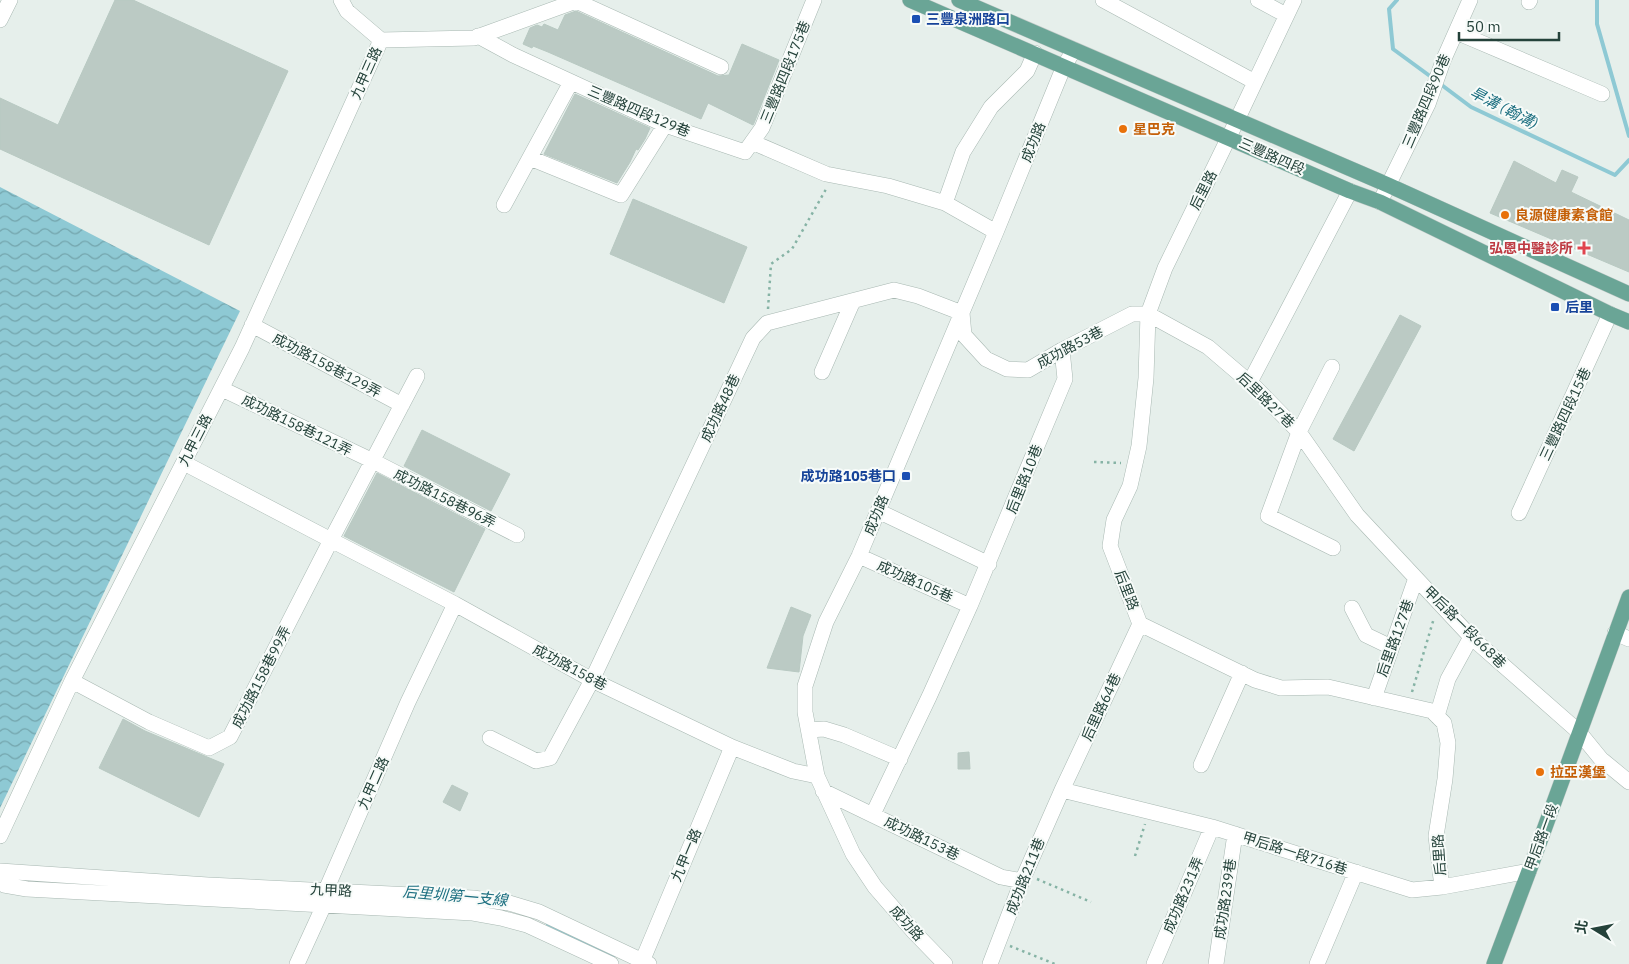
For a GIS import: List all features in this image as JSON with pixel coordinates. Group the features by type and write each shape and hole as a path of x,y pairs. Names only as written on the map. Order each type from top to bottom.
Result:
{"main road":[{"name":"三豐路四段","path":"910,0 1230,137 1350,191 1380,202 1629,322"},
{"name":"三豐路四段","path":"959,0 1388,185 1629,294"},
{"name":"甲后路一段","path":"1494,964 1579,732 1622,636 1629,597"}],"street":[{"path":"0,20 10,0"},
{"path":"340,0 347,11 381,40 474,38 577,1 721,66"},
{"name":"三豐路四段175巷","path":"752,142 762,128 814,0"},
{"path":"1103,0 1255,82"},
{"path":"1258,0 1286,15"},
{"name":"后里路","path":"1294,0 1230,137 1165,268 1148,314 1146,378 1140,446 1130,486 1114,520 1110,546 1140,624 1255,680 1281,688 1328,687 1432,711 1444,723 1448,743 1446,779 1436,836 1442,887"},
{"name":"三豐路四段90巷","path":"1380,202 1428,104 1470,0"},
{"path":"1456,32 1602,94"},
{"name":"三豐路四段129巷","path":"478,36 513,55 664,125 745,152 752,142"},
{"name":"九甲三路","path":"0,836 72,681 222,388 381,40"},
{"name":"成功路","path":"945,964 875,887 853,854 817,776 806,712 805,686 826,622 859,556 1064,66 1074,50"},
{"path":"945,203 963,152 990,107 1027,71 1035,53"},
{"path":"504,205 571,82"},
{"path":"530,158 621,195 664,125"},
{"path":"752,142 826,174 888,186 945,203 996,232"},
{"path":"1250,382 1350,191"},
{"path":"767,323 894,290 918,296 962,313"},
{"path":"822,372 852,301"},
{"name":"成功路53巷","path":"962,313 964,335 986,359 1007,369 1028,370 1132,314 1148,314"},
{"name":"后里路27巷","path":"1148,314 1208,348 1250,382 1300,432 1357,516"},
{"name":"三豐路四段15巷","path":"1519,513 1610,314"},
{"name":"成功路48巷","path":"490,738 536,761 550,758 592,680 753,338 767,323"},
{"name":"成功路158巷129弄","path":"252,324 402,405"},
{"name":"后里路10巷","path":"873,814 930,697 989,564 1065,379 1062,350"},
{"path":"1332,367 1300,432 1268,516 1333,548"},
{"path":"330,540 417,376"},
{"name":"成功路158巷121弄","path":"222,388 373,461"},
{"name":"成功路158巷96弄","path":"373,461 517,535"},
{"name":"成功路158巷","path":"184,463 455,604 592,680 732,747 793,771 817,776"},
{"path":"878,511 989,564"},
{"name":"甲后路一段668巷","path":"1357,516 1471,637 1579,732 1602,759 1629,782"},
{"name":"成功路158巷99弄","path":"72,681 149,722 209,748 230,737 330,540"},
{"name":"成功路105巷","path":"859,556 970,606"},
{"name":"后里路127巷","path":"1374,698 1416,578"},
{"name":"九甲二路","path":"297,964 408,702 455,604"},
{"path":"1352,608 1366,635 1391,647"},
{"name":"后里路64巷","path":"1062,790 1140,624"},
{"path":"1437,716 1448,679 1471,637"},
{"path":"1201,765 1242,673"},
{"path":"809,730 824,729 844,735 900,759"},
{"name":"九甲一路","path":"644,963 732,747"},
{"name":"甲后路一段716巷","path":"1062,790 1212,827 1412,890 1442,887 1529,871"},
{"name":"成功路211巷","path":"990,964 1024,877 1062,790"},
{"name":"成功路153巷","path":"823,791 1001,877 1024,877"},
{"name":"成功路231弄","path":"1154,964 1212,827"},
{"name":"成功路239巷","path":"1216,964 1235,834"},
{"name":"九甲路","path":"0,871 208,892"},
{"path":"1317,964 1356,872"},
{"name":"九甲路","path":"0,882 4,885 27,889 208,892 325,897 473,898 509,903 539,912 644,963"},
{"name":"九甲路","path":"325,897 502,918 527,925 611,964"}],"path":[{"path":"767,323 770,264 792,249 825,191 826,174"},
{"path":"1094,462 1135,464"},
{"path":"1408,706 1439,602"},
{"path":"1135,856 1149,811"},
{"path":"1024,877 1090,902"},
{"path":"999,942 1055,964"}],"water":[{"path":"0,187 240,311 0,808"}],"building":[{"path":"115,0 133,0 288,71 209,245 0,149 0,98 58,125"},
{"path":"576,11 718,76 729,75 742,44 779,60 753,125 708,103 701,119 548,52 523,44 530,28 537,25 542,27 544,24 558,30 565,15"},
{"path":"575,94 650,128 617,183 544,154"},
{"path":"1514,161 1556,183 1562,170 1578,177 1571,192 1629,220 1629,272 1490,213"},
{"path":"633,199 747,247 724,303 610,254"},
{"path":"1400,315 1421,326 1354,451 1333,439"},
{"path":"422,430 510,474 491,511 404,466"},
{"path":"377,473 485,529 454,592 344,536"},
{"path":"791,607 811,615 803,636 799,672 767,668"},
{"path":"123,719 145,731 224,764 199,817 99,768"},
{"path":"969,752 970,769 958,769 958,753"},
{"path":"452,785 468,793 460,811 443,802"}],"waterway":[{"name":"旱溝 (翰溝)","path":"1397,0 1389,9 1393,49 1434,79"},
{"name":"旱溝 (翰溝)","path":"1597,0 1597,24 1629,136"},
{"name":"旱溝 (翰溝)","path":"1439,83 1471,107 1615,175 1629,160"},
{"name":"后里圳第一支線","path":"37,881 61,883"},
{"name":"后里圳第一支線","path":"548,924 613,956"}],"place":[{"name":"三豐泉洲路口","path":"916,19"},
{"name":"星巴克","path":"1123,129"},
{"name":"良源健康素食館","path":"1505,215"},
{"name":"弘恩中醫診所","path":"1584,248"},
{"name":"后里","path":"1555,307"},
{"name":"成功路105巷口","path":"906,476"},
{"name":"拉亞漢堡","path":"1540,772"}]}
